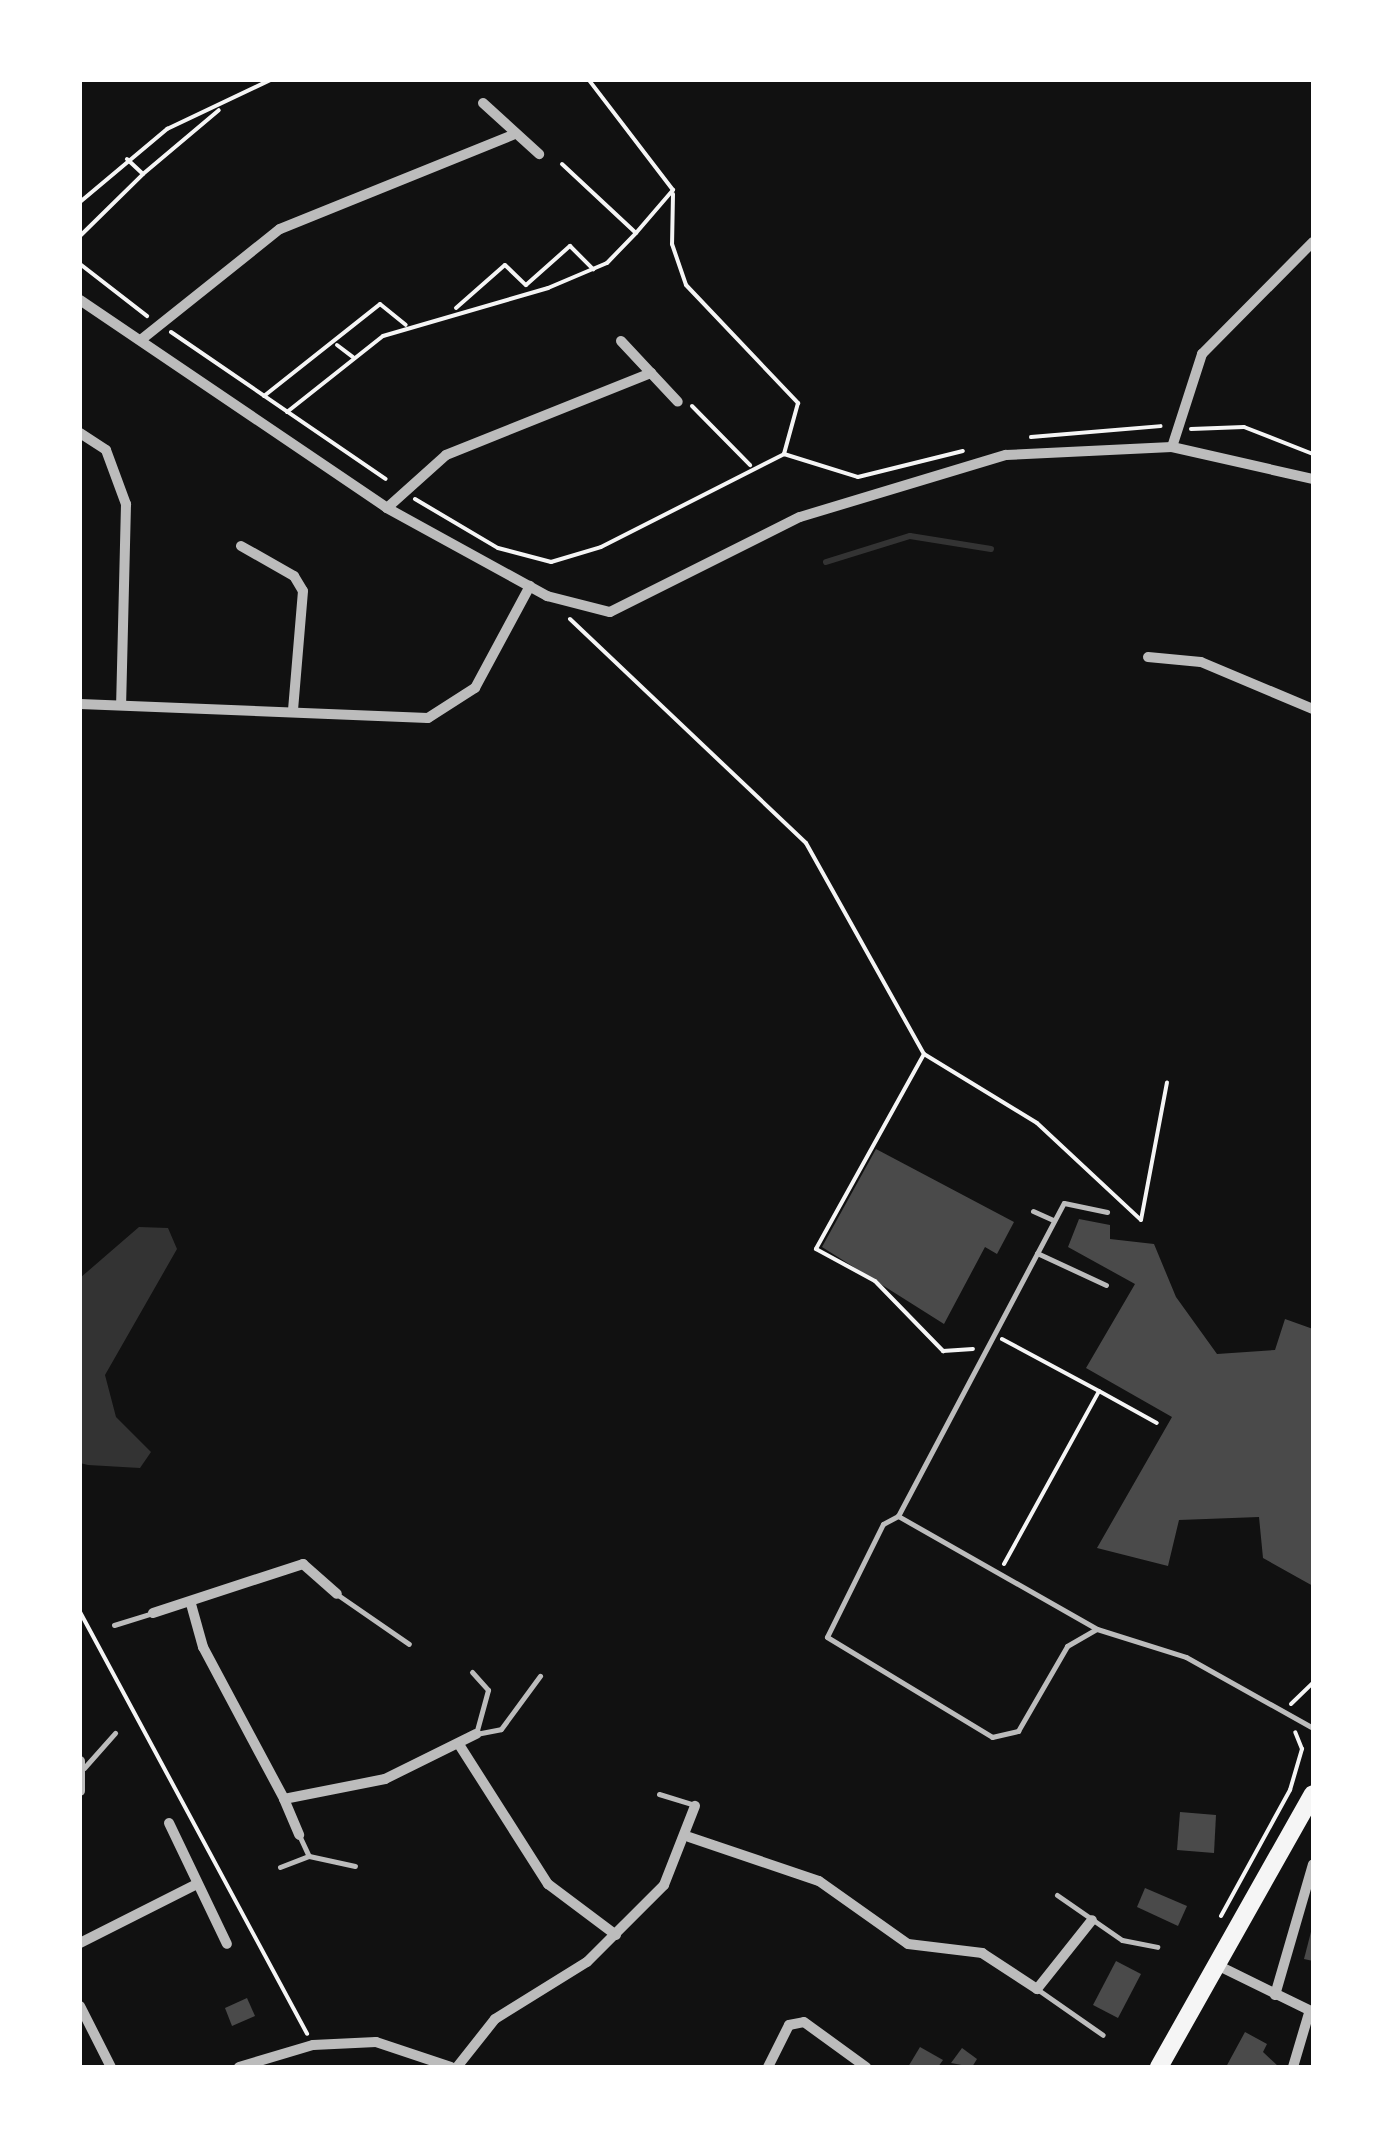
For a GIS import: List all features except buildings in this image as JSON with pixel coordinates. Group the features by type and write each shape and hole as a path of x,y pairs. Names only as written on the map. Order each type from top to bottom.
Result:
{"main road":[{"path":"1160,2067 1313,1794"}],"street":[{"path":"483,102 512,134 539,154"},
{"path":"142,339 280,229 512,134"},
{"path":"1172,447 1202,354 1313,242"},
{"path":"80,300 388,508 530,586 610,612 760,534 894,483 1006,455 1172,447 1313,479"},
{"path":"621,341 678,402"},
{"path":"388,508 446,455 651,373"},
{"path":"80,433 106,450 126,504 121,703"},
{"path":"241,546 303,591 293,711"},
{"path":"80,704 428,718 475,688 530,586"},
{"path":"1148,657 1201,662 1313,709"},
{"path":"153,1613 191,1604 302,1564 336,1594"},
{"path":"191,1604 203,1648 299,1834"},
{"path":"284,1799 385,1779 460,1746 476,1734"},
{"path":"460,1746 548,1884 616,1936"},
{"path":"80,1792 82,1764"},
{"path":"239,2067 278,2061 313,2044 376,2042 454,2067 495,2019 616,1936 664,1885 689,1836 695,1806"},
{"path":"170,1823 227,1944"},
{"path":"689,1836 819,1880 908,1944 982,1954 1037,1989 1092,1920"},
{"path":"1275,1995 1313,1864"},
{"path":"80,1943 197,1884"},
{"path":"1217,1965 1311,2012 1294,2067"},
{"path":"80,2006 111,2067"},
{"path":"768,2067 788,2024 804,2022 866,2067"}],"lane":[{"path":"1097,1629 1067,1646 1007,1737 851,1658 827,1637 827,1622 883,1524 898,1516 1064,1203 1107,1212"},
{"path":"1032,1211 1053,1220"},
{"path":"1036,1253 1106,1285"},
{"path":"898,1516 1001,1568 1097,1629 1186,1657 1313,1728"},
{"path":"336,1594 409,1644"},
{"path":"114,1624 153,1613"},
{"path":"472,1672 488,1690 476,1734 501,1729 540,1676"},
{"path":"82,1764 115,1733"},
{"path":"659,1794 695,1806"},
{"path":"299,1834 309,1856"},
{"path":"280,1867 309,1856 355,1866"},
{"path":"1057,1895 1122,1940 1157,1946"},
{"path":"1037,1989 1103,2036"}],"path":[{"path":"80,202 128,159 270,80"},
{"path":"589,80 674,190 672,244 686,285 798,403 784,454"},
{"path":"80,236 143,174 222,106"},
{"path":"128,159 143,174"},
{"path":"562,164 636,232"},
{"path":"287,412 353,357 406,325 535,292 593,269 636,232 674,190"},
{"path":"526,286 570,246 593,269"},
{"path":"80,264 148,316"},
{"path":"452,312 505,265 535,292"},
{"path":"337,345 380,304 406,325"},
{"path":"170,331 386,480"},
{"path":"264,396 328,339 353,357"},
{"path":"692,406 750,466"},
{"path":"1186,430 1244,427 1313,454"},
{"path":"415,499 498,548 551,562 601,547 750,466 784,454 858,478"},
{"path":"564,613 806,842 924,1054 1036,1123 1141,1220 1167,1082"},
{"path":"924,1054 816,1249 875,1281 943,1351 988,1342"},
{"path":"993,1334 1157,1423"},
{"path":"1001,1568 1100,1391"},
{"path":"80,1612 313,2044"},
{"path":"1213,1930 1296,1776 1302,1749 1280,1722 1313,1683"}],"shaded area":[{"path":"139,1227 168,1228 177,1249 105,1375 116,1417 151,1452 140,1468 88,1465 80,1463 80,1278"}],"waterway":[{"path":"826,562 910,536 991,549"}]}
